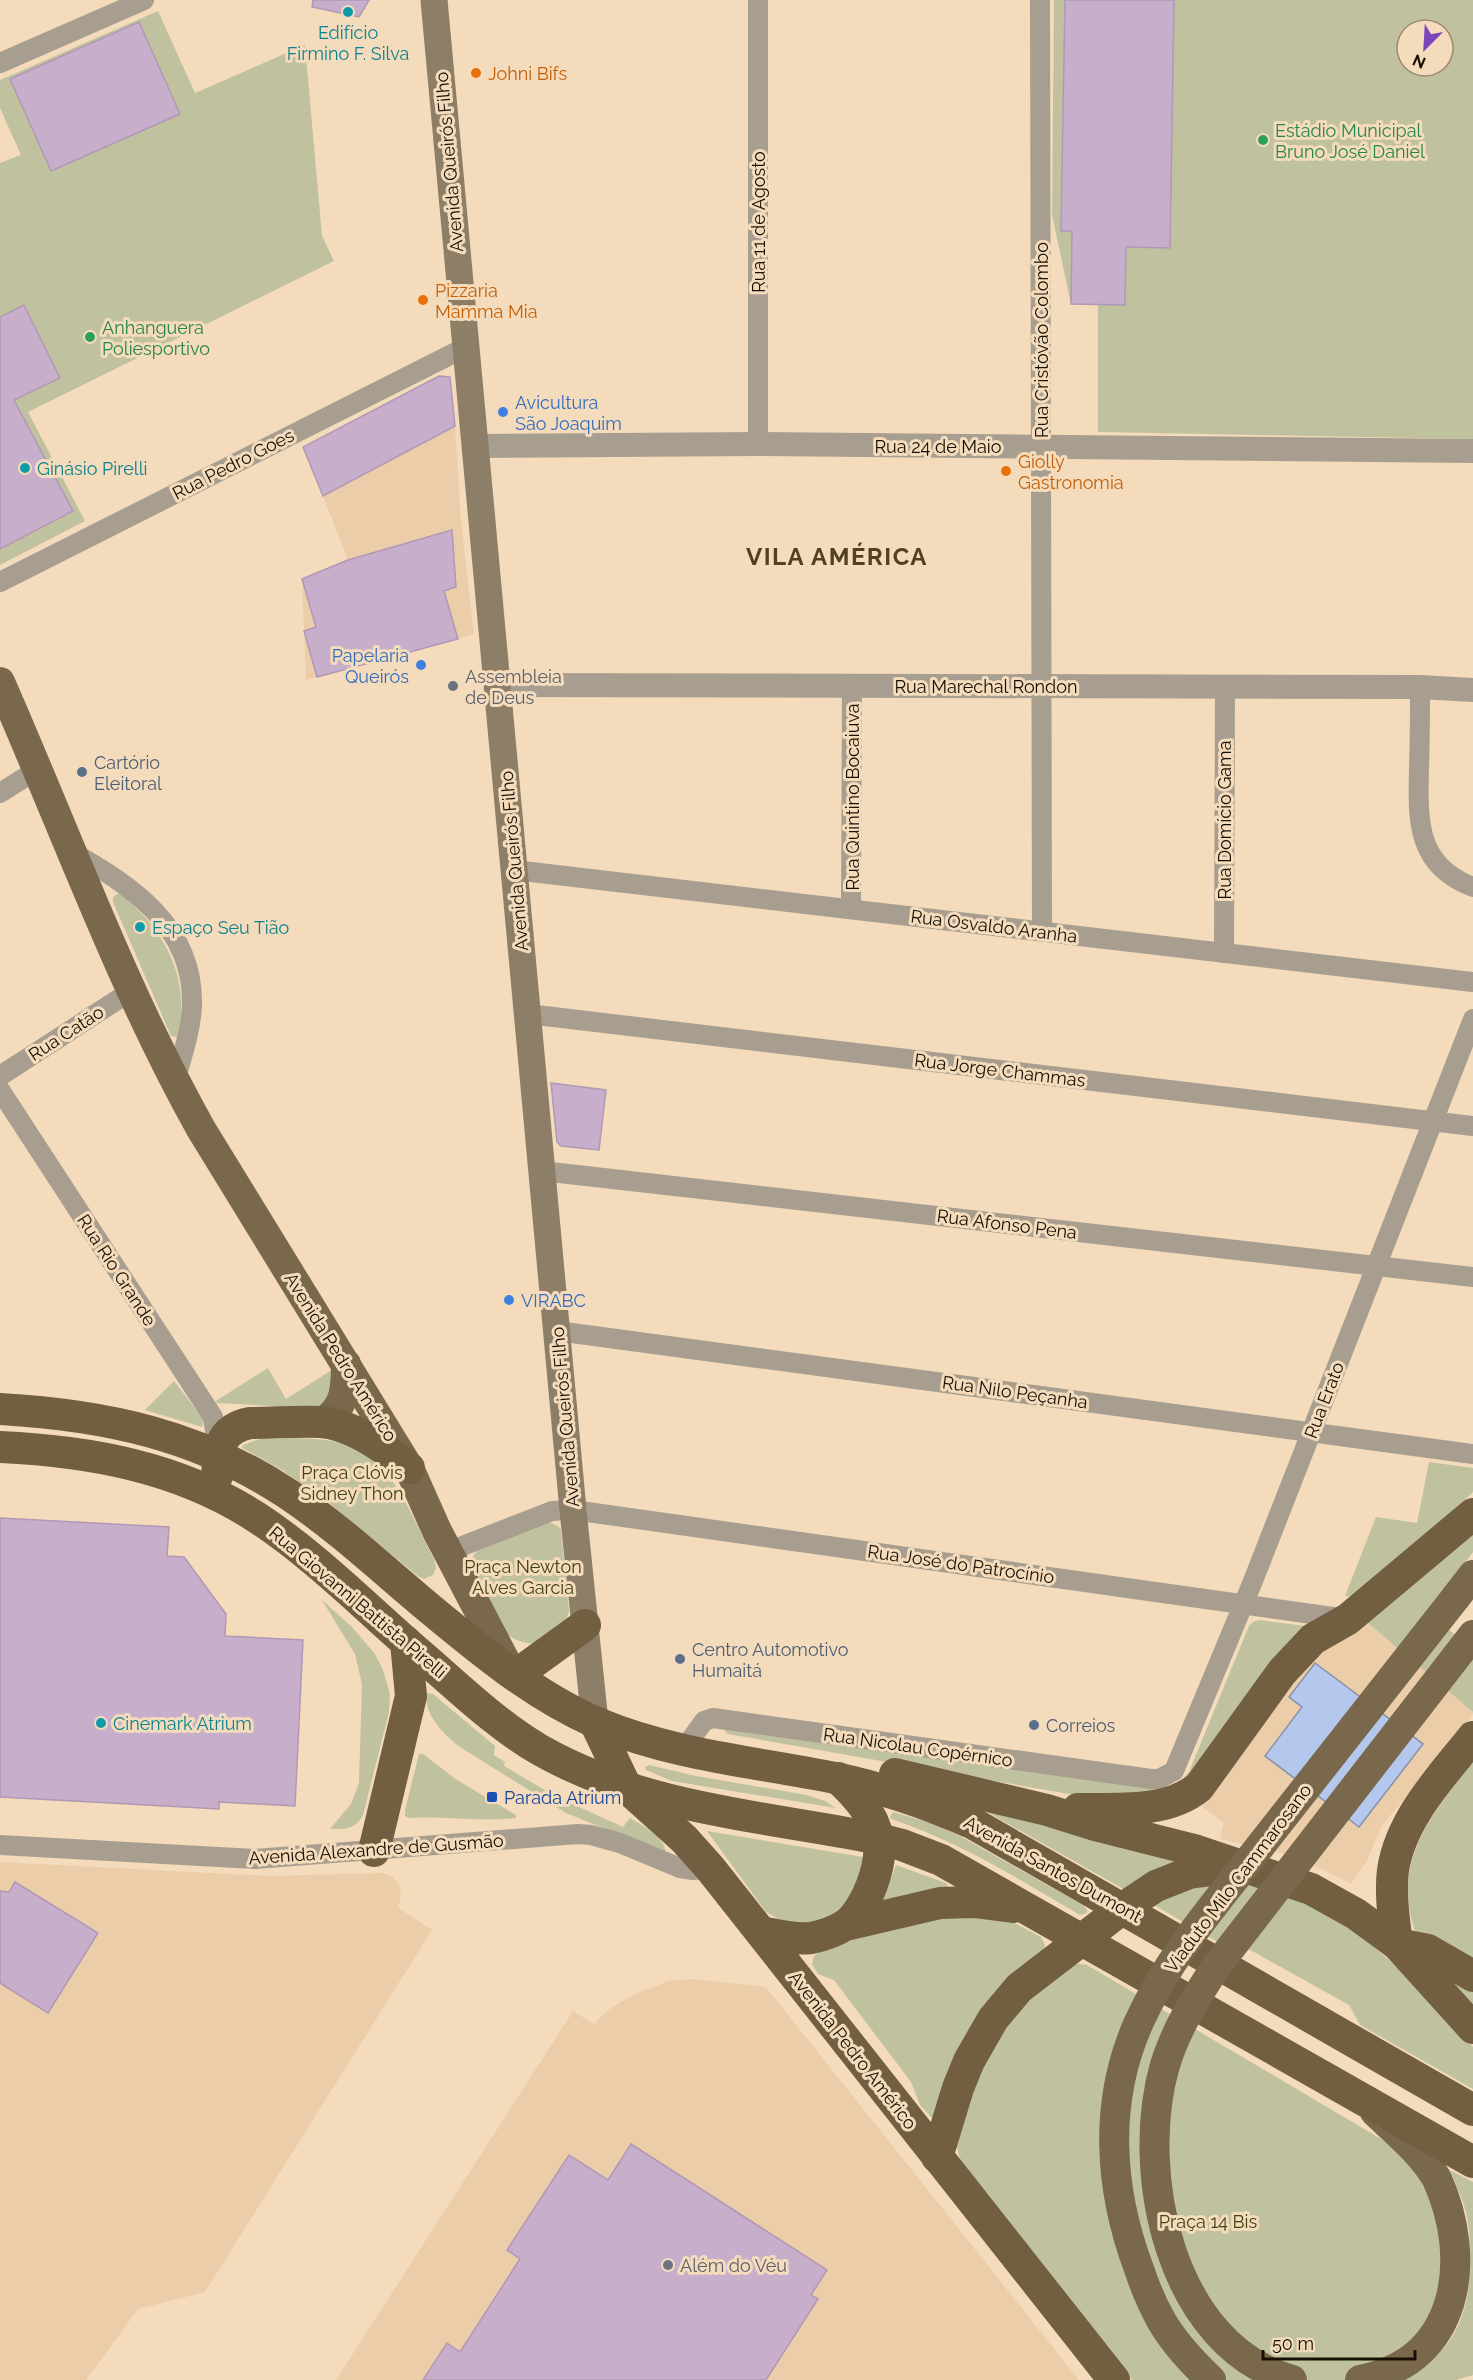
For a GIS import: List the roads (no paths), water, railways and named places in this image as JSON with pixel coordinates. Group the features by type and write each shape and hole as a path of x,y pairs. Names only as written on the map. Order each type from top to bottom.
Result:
{"highway":[{"path":"0,1409 111,1421 189,1444 264,1480 313,1512 513,1674 596,1722"},
{"path":"215,1494 219,1457 224,1438 229,1431 239,1425 322,1422 340,1427 375,1443 409,1468"},
{"name":"Rua Giovanni Battista Pirelli","path":"0,1447 67,1452 120,1461 174,1477 215,1494 253,1515 294,1545 490,1715 523,1740 567,1764 626,1787"},
{"path":"1047,1810 1140,1808 1164,1805 1191,1794 1199,1787 1297,1655 1313,1639 1348,1619 1473,1514"},
{"path":"513,1674 585,1625"},
{"path":"374,1851 411,1696 406,1642"},
{"name":"Avenida Santos Dumont","path":"596,1722 638,1738 683,1750 838,1778 907,1796 974,1824 1473,2110"},
{"name":"Avenida Pedro Américo","path":"596,1722 626,1787 684,1839 710,1868 1114,2380"},
{"path":"1397,1944 1392,1887 1393,1869 1400,1847 1409,1823 1425,1798 1473,1737"},
{"path":"838,1778 871,1773 897,1774 1047,1810 1095,1825 1194,1850 1286,1880 1332,1900 1397,1944 1473,2028"},
{"path":"838,1778 864,1806 879,1839 877,1871 870,1890 846,1925"},
{"path":"626,1787 668,1801 879,1839 941,1860 1473,2162"},
{"path":"937,2157 965,2070 980,2039 993,2019 1019,1988 1123,1908 1156,1886 1189,1873 1242,1866"},
{"path":"761,1932 785,1937 812,1938 846,1925 920,1907 955,1902 1029,1909"},
{"path":"1397,1944 1428,1950 1473,1976"}],"main road":[{"name":"Avenida Queirós Filho","path":"434,0 573,1510 596,1722"},
{"name":"Avenida Pedro Américo","path":"0,682 131,991 175,1081 201,1129 409,1468 447,1552 513,1674"},
{"path":"322,1422 330,1417 342,1403 346,1382 345,1364"},
{"name":"Viaduto Milo Cammarosano","path":"1211,2380 1176,2342 1161,2320 1148,2295 1128,2240 1120,2209 1115,2178 1114,2136 1119,2083 1127,2053 1152,1995 1199,1924 1465,1586"},
{"name":"Viaduto Milo Cammarosano","path":"1292,2380 1271,2373 1235,2350 1208,2320 1180,2271 1164,2226 1154,2172 1155,2118 1165,2065 1186,2014 1215,1968 1473,1635"},
{"path":"1360,2380 1376,2377 1396,2368 1416,2356 1432,2341 1445,2323 1454,2302 1460,2281 1461,2258 1458,2236 1444,2193 1435,2176 1366,2103"}],"street":[{"path":"0,63 144,0"},
{"name":"Rua 11 de Agosto","path":"758,0 758,444"},
{"name":"Rua Cristóvão Colombo","path":"1040,0 1042,932"},
{"name":"Rua Pedro Goes","path":"0,582 466,347"},
{"name":"Rua 24 de Maio","path":"476,446 758,444 1473,452"},
{"name":"Rua Marechal Rondon","path":"498,685 1420,687 1473,690"},
{"name":"Rua Quintino Bocaiuva","path":"851,909 852,686"},
{"name":"Rua Domício Gama","path":"1224,953 1225,687"},
{"path":"1420,687 1418,807 1424,841 1431,856 1440,867 1473,887"},
{"path":"0,793 38,769"},
{"path":"72,852 111,875 152,907 168,926 182,950 188,969 192,1006 184,1050 175,1081"},
{"name":"Rua Osvaldo Aranha","path":"514,870 1473,982"},
{"name":"Rua Catão","path":"0,1076 131,991"},
{"name":"Rua Jorge Chammas","path":"528,1014 1473,1126"},
{"name":"Rua Erato","path":"1167,1776 1178,1764 1244,1603 1473,1019"},
{"name":"Rua Rio Grande","path":"0,1090 213,1417 219,1457"},
{"name":"Rua Afonso Pena","path":"542,1171 1473,1277"},
{"name":"Rua Nilo Peçanha","path":"557,1331 1473,1454"},
{"path":"447,1552 552,1511 573,1510"},
{"name":"Rua José do Patrocínio","path":"573,1510 1348,1619"},
{"name":"Rua Nicolau Copérnico","path":"683,1750 704,1721 713,1718 1151,1779 1167,1776"},
{"name":"Avenida Alexandre de Gusmão","path":"0,1845 255,1859 591,1835 620,1843 680,1868 693,1870 710,1868"}],"water":[{"path":"1315,1663 1423,1744 1359,1827 1265,1756 1302,1707 1289,1697"}],"place":[{"name":"Edifício Firmino F. Silva","path":"348,12"},
{"name":"Johni Bifs","path":"476,73"},
{"name":"Estádio Municipal Bruno José Daniel","path":"1263,140"},
{"name":"Pizzaria Mamma Mia","path":"423,300"},
{"name":"Anhanguera Poliesportivo","path":"90,337"},
{"name":"Avicultura São Joaquim","path":"503,412"},
{"name":"Ginásio Pirelli","path":"25,468"},
{"name":"Giolly Gastronomia","path":"1006,471"},
{"name":"Papelaria Queirós","path":"421,665"},
{"name":"Assembleia de Deus","path":"453,686"},
{"name":"Cartório Eleitoral","path":"82,772"},
{"name":"Espaço Seu Tião","path":"140,927"},
{"name":"VIRABC","path":"509,1300"},
{"name":"Centro Automotivo Humaitá","path":"680,1659"},
{"name":"Cinemark Atrium","path":"101,1723"},
{"name":"Correios","path":"1034,1725"},
{"name":"Parada Atrium","path":"492,1797"},
{"name":"Além do Véu","path":"668,2265"}],"district":[{"name":"VILA AMÉRICA","path":"837,556"}],"park label":[{"name":"Praça Clóvis Sidney Thon","path":"352,1482"},
{"name":"Praça Newton Alves Garcia","path":"523,1576"},
{"name":"Praça 14 Bis","path":"1208,2221"}]}
